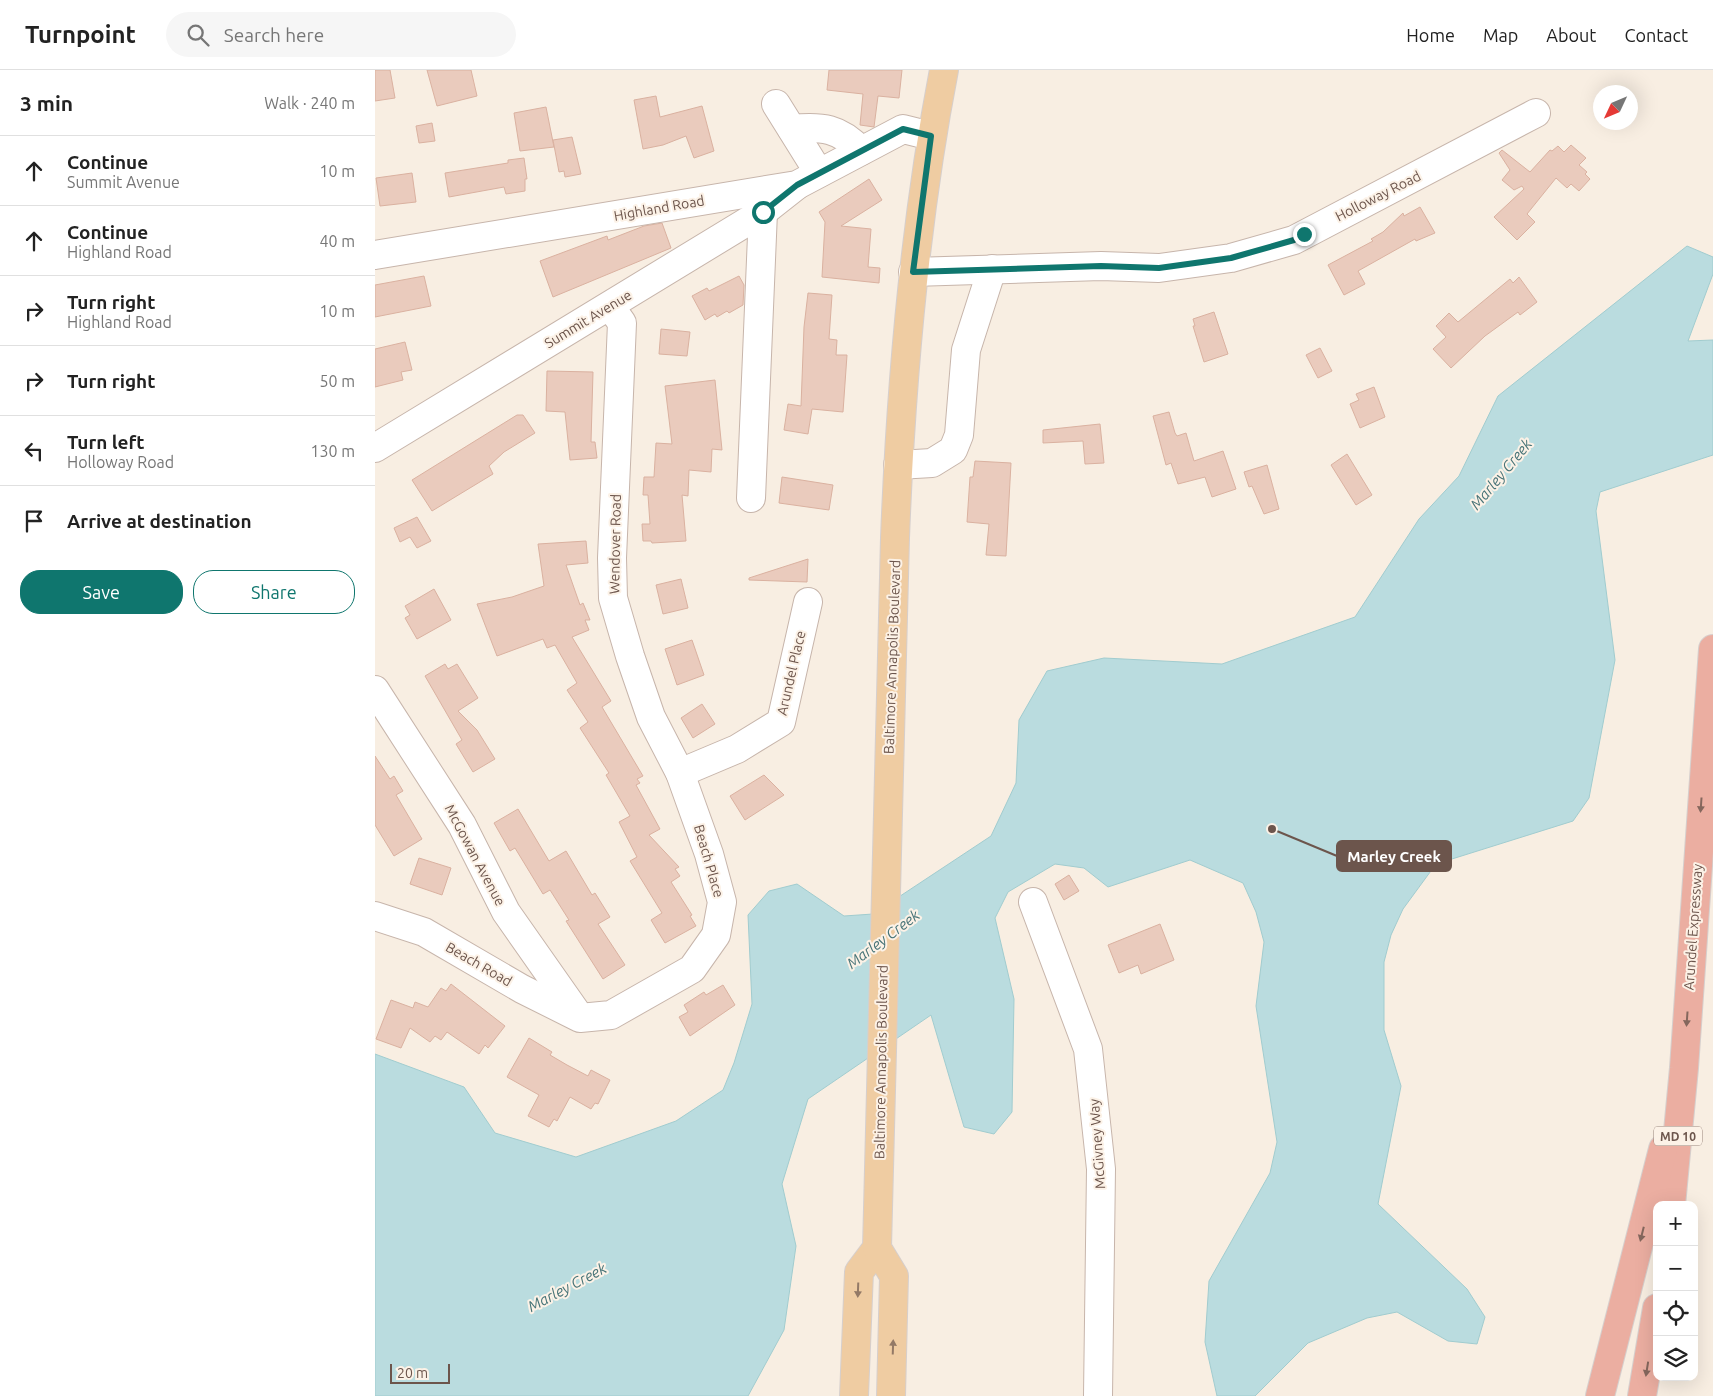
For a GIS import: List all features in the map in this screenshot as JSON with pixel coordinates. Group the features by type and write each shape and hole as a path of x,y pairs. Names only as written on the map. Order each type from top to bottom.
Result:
{"highway":[{"name":"Arundel Expressway","path":"1671,1201 1684,1068 1713,649"},
{"path":"1600,1396 1684,1068"},
{"path":"1642,1396 1653,1331"}],"main road":[{"name":"Baltimore Annapolis Boulevard","path":"877,1248 898,465 913,272 931,136 944,70"},
{"path":"854,1396 859,1272 877,1248 894,1276 891,1396"}],"street":[{"path":"776,104 792,129 808,179"},
{"name":"Holloway Road","path":"913,272 1101,266 1159,268 1231,258 1285,242 1442,164 1536,113"},
{"path":"792,129 811,127 832,130 849,139 861,151"},
{"name":"Highland Road","path":"375,255 808,179 903,129 931,136"},
{"name":"Summit Avenue","path":"375,448 763,212 808,179"},
{"path":"751,498 763,212"},
{"path":"898,465 932,463 953,450 959,435 965,350 992,269"},
{"name":"Wendover Road","path":"610,306 621,323 612,558 613,598 651,717 680,773"},
{"name":"Arundel Place","path":"680,773 737,749 781,722 808,602"},
{"name":"McGowan Avenue","path":"375,690 462,825 506,912 580,1018"},
{"name":"Beach Place","path":"580,1018 611,1015 691,970 716,935 722,902 709,854 680,773"},
{"name":"McGivney Way","path":"1033,902 1088,1049 1101,1169 1098,1396"},
{"name":"Beach Road","path":"375,916 424,932 522,989 580,1018"}],"water":[{"name":"Marley Creek","path":"1687,246 1713,257 1713,274 1688,341 1713,340 1713,455 1600,492 1596,511 1615,660 1589,798 1573,821 1436,864 1403,909 1391,935 1384,962 1384,1030 1401,1086 1378,1204 1467,1289 1485,1317 1477,1344 1448,1341 1397,1312 1367,1318 1308,1343 1255,1396 1217,1396 1205,1342 1209,1281 1270,1173 1277,1142 1256,1006 1264,942 1256,912 1243,883 1190,860 1108,887 1084,868 1055,864 1008,892 995,918 1014,999 1012,1112 994,1134 964,1127 931,1015 808,1099 782,1184 796,1246 784,1330 748,1396 375,1396 375,1054 464,1087 495,1133 576,1157 676,1121 723,1090 734,1063 752,1004 748,915 769,891 797,884 844,916 873,914 991,836 1016,783 1019,720 1047,671 1104,658 1222,664 1355,617 1419,519 1459,476 1498,396"}],"building":[{"path":"375,70 390,70 395,98 375,101"},
{"path":"427,70 471,70 477,96 437,106"},
{"path":"829,70 902,70 899,98 878,96 874,127 860,125 863,94 827,90"},
{"path":"656,96 660,117 702,106 714,151 694,158 686,136 663,145 643,149 634,100"},
{"path":"546,107 554,147 520,151 514,113"},
{"path":"432,123 435,141 419,143 416,126"},
{"path":"572,137 581,174 565,177 564,171 559,172 553,140"},
{"path":"1571,145 1586,158 1579,165 1587,172 1585,174 1590,179 1579,191 1571,184 1567,188 1556,178 1527,214 1535,222 1517,240 1494,217 1524,189 1522,186 1514,190 1502,180 1510,170 1499,153 1502,150 1530,172 1550,150 1552,151 1558,146 1564,152"},
{"path":"524,158 527,179 525,179 525,191 506,194 504,187 449,197 445,173 508,163 508,160"},
{"path":"412,173 416,202 380,206 376,178"},
{"path":"869,179 882,200 841,226 871,229 868,267 880,268 879,283 822,277 825,222 819,212"},
{"path":"1420,207 1435,233 1416,241 1415,239 1358,271 1365,284 1344,295 1328,265 1373,241 1371,239 1383,232 1403,213 1404,216"},
{"path":"662,223 671,248 553,297 540,261 607,236 608,240 644,226"},
{"path":"424,276 431,306 375,317 375,285"},
{"path":"739,276 744,285 743,305 729,313 727,311 717,317 715,314 705,320 692,296 707,288 709,291"},
{"path":"1519,277 1537,302 1520,315 1518,312 1485,336 1451,368 1433,349 1446,337 1436,326 1449,313 1458,322 1510,279 1513,283"},
{"path":"808,293 832,295 829,339 837,340 836,355 847,355 843,412 812,409 808,434 784,430 788,404 801,406 804,327"},
{"path":"1214,312 1228,354 1204,362 1193,326 1195,326 1193,319"},
{"path":"661,329 690,332 687,356 659,354"},
{"path":"405,342 412,370 401,372 403,380 375,387 375,349"},
{"path":"1320,348 1332,371 1318,378 1306,355"},
{"path":"547,371 593,372 591,442 595,442 597,458 570,460 565,412 546,411"},
{"path":"715,380 722,450 712,449 711,472 689,470 688,496 682,495 686,541 652,543 651,541 643,541 642,524 650,524 648,495 643,495 644,477 654,477 656,443 672,444 665,386"},
{"path":"1374,387 1385,417 1360,428 1350,404 1359,400 1356,394"},
{"path":"1169,412 1177,436 1186,433 1194,461 1223,451 1236,489 1212,497 1205,477 1178,484 1171,463 1166,465 1153,416"},
{"path":"517,415 523,415 535,433 504,452 489,466 493,474 432,511 412,480"},
{"path":"1100,424 1104,463 1085,464 1083,441 1043,443 1043,430"},
{"path":"1347,454 1372,495 1356,505 1331,465"},
{"path":"975,461 1011,463 1006,556 986,555 989,524 967,522 970,477 973,477"},
{"path":"1267,465 1279,509 1264,514 1252,486 1249,487 1244,472"},
{"path":"782,477 833,485 829,510 779,503"},
{"path":"417,517 431,541 417,548 410,537 400,542 394,528"},
{"path":"586,541 588,563 566,565 580,605 583,603 590,620 585,620 589,630 572,637 611,701 602,707 643,776 637,779 640,783 636,785 660,829 649,835 679,867 675,869 680,876 671,882 692,915 690,916 696,926 665,943 651,920 662,913 630,861 637,857 619,822 630,816 606,775 609,773 580,728 588,722 567,690 577,683 555,645 547,648 543,639 497,656 477,604 512,597 544,586 538,544"},
{"path":"808,559 807,582 749,580 749,578"},
{"path":"681,579 688,608 663,614 656,585"},
{"path":"434,589 451,620 417,639 405,618 410,615 405,606"},
{"path":"692,640 704,675 677,685 665,649"},
{"path":"445,664 448,669 457,664 478,698 458,711 477,730 495,759 473,772 456,744 462,740 425,676"},
{"path":"702,704 715,724 693,738 681,718"},
{"path":"375,756 390,779 394,776 403,791 396,795 422,839 394,856 375,825"},
{"path":"764,775 784,795 745,820 730,796"},
{"path":"518,809 549,861 566,851 592,895 595,893 610,917 598,924 625,965 603,979 566,921 569,920 550,890 543,894 515,848 510,851 494,823"},
{"path":"419,858 451,868 442,895 410,884"},
{"path":"1069,875 1079,891 1064,900 1055,884"},
{"path":"1160,924 1174,960 1141,974 1138,965 1119,973 1108,945"},
{"path":"451,984 505,1026 488,1048 485,1045 479,1054 447,1032 441,1040 435,1036 430,1042 410,1028 401,1048 376,1039 391,1000 413,1008 415,1002 428,1007 441,988 446,991"},
{"path":"723,985 735,1005 690,1036 679,1017 688,1012 684,1005 704,992 706,995"},
{"path":"529,1038 552,1052 550,1055 588,1076 591,1070 610,1080 598,1104 595,1103 591,1109 570,1097 557,1121 554,1119 549,1127 528,1116 539,1095 507,1077"}],"place":[{"name":"Marley Creek","path":"1272,829"}],"route":[{"path":"763,212 797,185 903,129 931,136 913,272 1101,266 1159,268 1231,258 1294,240 1304,234"}]}
